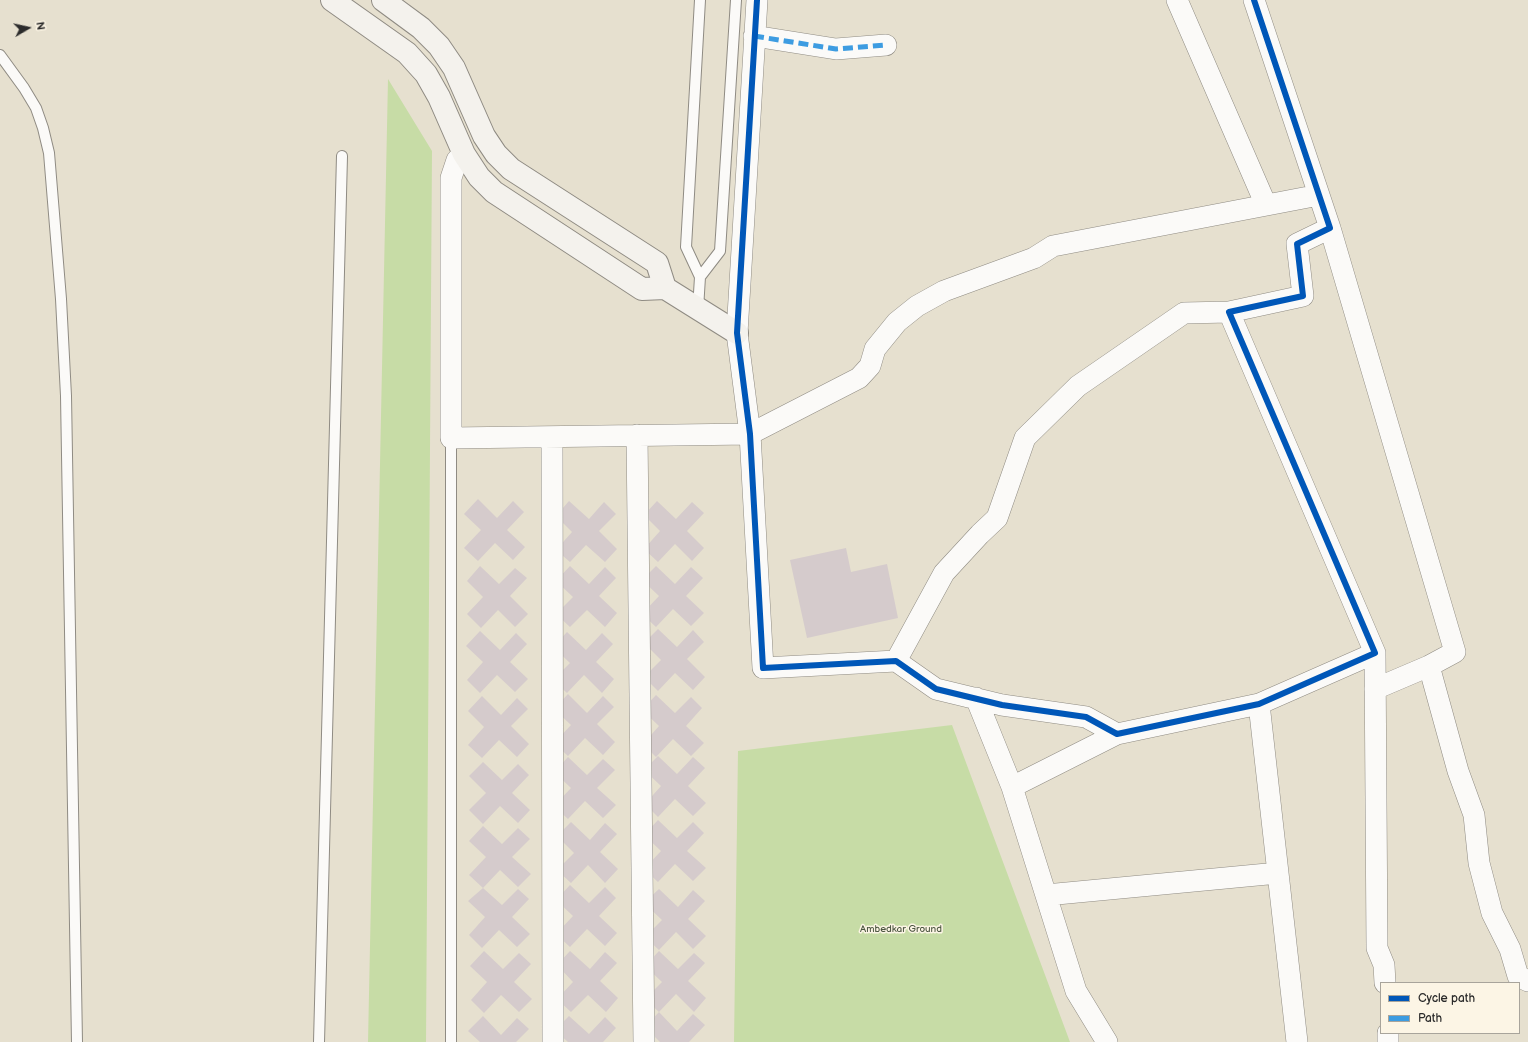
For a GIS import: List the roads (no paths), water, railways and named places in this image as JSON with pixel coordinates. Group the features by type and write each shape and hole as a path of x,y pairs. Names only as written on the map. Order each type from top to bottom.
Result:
{"street":[{"path":"332,0 407,53 426,74 464,154 479,177 494,192 642,289 665,288 737,333"},
{"path":"383,0 421,28 439,46 454,68 484,136 496,154 511,169 657,263 665,288"},
{"path":"757,0 737,333 750,434 763,668 896,661 936,689 1002,705 1086,717 1117,734"},
{"path":"1177,0 1266,205"},
{"path":"1254,0 1330,228 1455,652 1429,666 1375,689"},
{"path":"754,36 836,49 886,45"},
{"path":"484,136 458,160 451,178 451,438 750,434 859,378 870,366 875,349 897,322 917,306 944,291 1034,258 1053,246 1319,195"},
{"path":"896,661 944,573 997,518 1025,438 1078,386 1184,313 1229,312 1303,296 1297,244 1330,228"},
{"path":"1229,312 1375,653 1377,948 1384,966 1385,982"},
{"path":"637,435 644,1042"},
{"path":"552,437 553,1042"},
{"path":"1012,788 1117,734 1259,704 1375,653"},
{"path":"1429,666 1458,771 1474,815 1480,863 1492,913 1510,949 1518,976 1528,981"},
{"path":"976,698 1012,788 1076,991 1107,1042"},
{"path":"1259,704 1297,1042"},
{"path":"1046,895 1278,873"}],"lane":[{"path":"698,309 700,277 686,247 700,0"},
{"path":"700,277 720,250 736,0"},
{"path":"0,55 24,88 36,108 43,128 49,153 61,299 66,404 77,1042"},
{"path":"319,1042 342,156"},
{"path":"451,438 451,1042"}],"park label":[{"name":"Ambedkar Ground","path":"901,929"}]}
